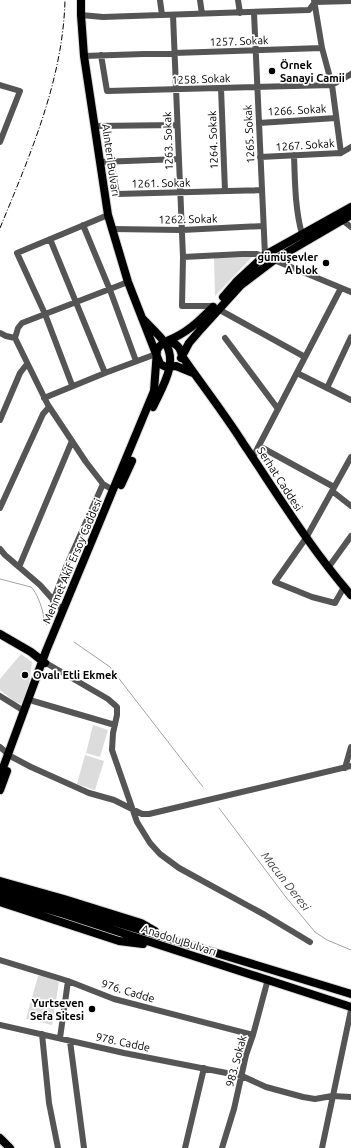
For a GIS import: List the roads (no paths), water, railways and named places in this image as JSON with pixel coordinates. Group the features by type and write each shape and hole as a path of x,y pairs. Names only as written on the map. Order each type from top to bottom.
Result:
{"main road":[{"name":"Alınteri Bulvarı","path":"81,0 84,56 108,215 128,282 156,354"},
{"path":"194,373 160,364 156,354 159,347 198,326 241,285 274,260 340,217 351,207"},
{"path":"216,308 236,282 264,256 302,234 340,217 351,215"},
{"path":"264,256 274,260"},
{"name":"Alınteri Bulvarı","path":"142,318 165,343"},
{"path":"173,367 181,360 198,326"},
{"name":"Serhat Caddesi","path":"165,343 169,342 177,344 180,348 182,356 253,458 306,538 328,568 351,595"},
{"name":"Mehmet Akif Ersoy Caddesi","path":"0,790 42,655 165,380 173,367 168,348 165,343"},
{"name":"Mehmet Akif Ersoy Caddesi","path":"0,776 33,701 42,655 63,612 154,391 156,354"},
{"path":"0,634 42,655"},
{"path":"0,881 141,923 170,939"},
{"name":"Anadolu Bulvarı","path":"0,887 350,994"},
{"name":"Anadolu Bulvarı","path":"0,895 268,979 351,1007"},
{"path":"0,902 119,941 168,948"},
{"path":"350,994 351,984"},
{"path":"0,1138 10,1148"}],"street":[{"path":"160,0 162,15"},
{"path":"200,0 202,14"},
{"path":"238,0 240,13"},
{"path":"81,15 103,17 308,10 314,1"},
{"path":"314,1 351,1"},
{"path":"314,1 322,48 332,85 336,118"},
{"name":"1265. Sokak","path":"254,13 264,226 264,256"},
{"name":"1263. Sokak","path":"173,15 183,257 182,306 216,308"},
{"name":"1257. Sokak","path":"84,56 322,48"},
{"name":"1258. Sokak","path":"101,55 107,92 332,85"},
{"path":"332,85 351,74"},
{"path":"0,85 20,91 0,142"},
{"name":"1264. Sokak","path":"221,88 225,191"},
{"name":"1266. Sokak","path":"259,123 336,118"},
{"name":"1267. Sokak","path":"260,157 341,153 336,118"},
{"path":"95,126 178,124"},
{"path":"341,153 351,147"},
{"path":"294,155 297,212 302,234"},
{"path":"100,162 179,159"},
{"name":"1261. Sokak","path":"111,162 117,194 262,190"},
{"path":"72,385 45,314 17,253 108,215"},
{"path":"340,217 351,226"},
{"path":"84,225 136,361"},
{"name":"1262. Sokak","path":"112,229 182,230 264,226"},
{"path":"50,239 77,302 104,373"},
{"path":"183,257 243,254 257,254 264,256"},
{"path":"274,260 351,292"},
{"path":"113,490 103,484 49,407 15,338 18,328 22,323 128,282"},
{"path":"253,458 341,288"},
{"path":"216,308 305,357"},
{"path":"0,333 15,338"},
{"path":"327,388 351,337"},
{"path":"225,338 278,409"},
{"path":"44,398 72,385 156,354"},
{"path":"0,420 20,373 27,364"},
{"path":"297,373 351,400"},
{"path":"0,508 43,414 49,407"},
{"path":"19,567 72,441"},
{"path":"259,446 333,489 351,506"},
{"path":"344,587 335,603 312,597 275,582 306,538 351,457"},
{"path":"53,601 66,567 103,484"},
{"path":"86,522 98,527"},
{"path":"328,568 351,536"},
{"path":"0,549 40,585 63,612"},
{"path":"42,655 108,699 117,707 112,750 137,822 144,835 160,854 169,862 310,942"},
{"path":"0,696 24,711"},
{"path":"33,701 115,725"},
{"path":"0,747 10,756 31,767 89,793 114,800 142,814 149,814 348,767 351,746"},
{"name":"976. Cadde","path":"0,960 68,981 114,999 253,1035"},
{"name":"983. Sokak","path":"222,1148 242,1076 246,1055 268,979"},
{"path":"60,1038 68,981"},
{"path":"322,1148 351,1010"},
{"name":"978. Cadde","path":"0,1025 70,1041 242,1076 266,1087 303,1097 315,1099 332,1096 351,1097"},
{"path":"42,1034 49,1103 58,1148"},
{"path":"70,1041 84,1148"},
{"path":"186,1148 204,1068"}],"waterway":[{"name":"Macun Deresi","path":"0,579 31,587 38,599 44,621 47,625"},
{"name":"Macun Deresi","path":"74,642 110,667 203,787"},
{"name":"Macun Deresi","path":"219,808 285,896 315,932 327,940 351,950"}],"railway":[{"path":"0,228 23,173 43,117 58,59 63,30 65,0"}],"place":[{"name":"Örnek Sanayi Camii","path":"272,71"},
{"name":"gümüşevler A blok","path":"326,263"},
{"name":"Ovalı Etli Ekmek","path":"25,675"},
{"name":"Yurtseven Sefa Sitesi","path":"92,1009"}]}
